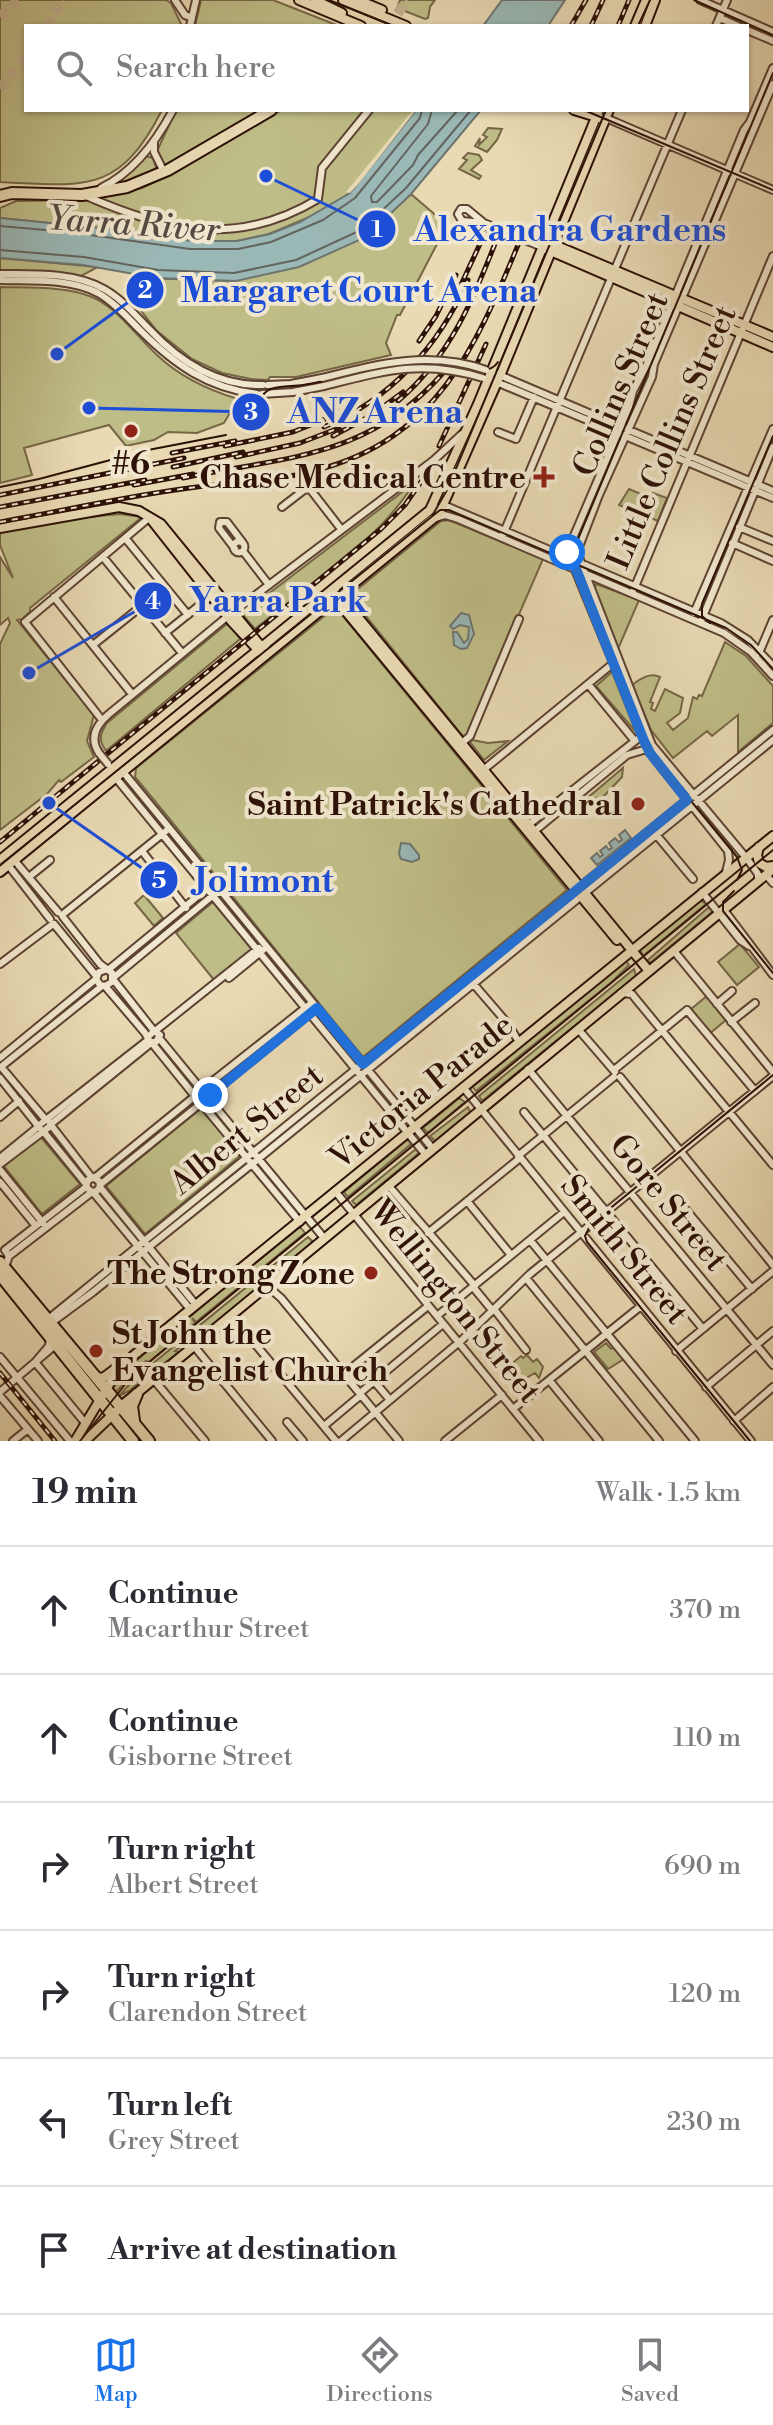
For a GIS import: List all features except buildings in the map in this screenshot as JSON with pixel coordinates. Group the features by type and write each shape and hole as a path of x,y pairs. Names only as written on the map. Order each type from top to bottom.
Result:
{"highway":[{"path":"0,195 86,194 112,190 164,172 268,112"},
{"path":"0,204 28,195"},
{"path":"4,1265 33,1317 52,1327 100,1400 137,1427 149,1441"},
{"path":"4,1265 106,1390 133,1441"},
{"path":"137,1394 132,1406 137,1427"}],"main road":[{"path":"299,0 356,24"},
{"path":"315,0 368,24"},
{"path":"343,0 401,24"},
{"path":"645,24 646,0"},
{"path":"637,24 655,0"},
{"path":"359,1 373,12"},
{"path":"359,1 411,24"},
{"path":"334,598 430,510 549,248 602,114"},
{"path":"549,248 742,329 773,347"},
{"path":"742,329 773,337"},
{"path":"0,872 7,859 115,771 265,649 430,522 445,506 490,376"},
{"path":"0,528 119,507 132,508 160,522 211,596 265,649"},
{"path":"175,546 230,614"},
{"path":"334,598 463,742 482,771"},
{"path":"115,771 265,649"},
{"path":"394,664 647,973"},
{"name":"Victoria Parade","path":"72,1441 119,1371 133,1356 773,836"},
{"path":"760,846 757,853 759,863 771,870"},
{"name":"Victoria Parade","path":"85,1441 353,1213 528,1069 626,994 771,870"},
{"path":"96,1377 102,1378 133,1356"}],"street":[{"path":"175,0 185,15 190,17"},
{"path":"190,24 196,0"},
{"path":"700,0 735,24"},
{"path":"717,24 727,0"},
{"path":"721,14 773,32"},
{"path":"749,31 773,41"},
{"name":"Collins Street","path":"562,554 570,546 623,431 652,377 654,364 727,170 773,68"},
{"name":"Collins Street","path":"577,566 578,550 623,431 631,395 678,301 773,84"},
{"path":"86,194 119,178 142,156 172,112"},
{"path":"86,194 125,214 209,230 272,221 318,199 323,165 367,112"},
{"path":"504,534 681,112"},
{"path":"602,114 773,190"},
{"path":"155,139 155,157 164,172"},
{"path":"142,156 149,153 155,157"},
{"path":"112,190 108,200 113,207"},
{"path":"484,223 549,248"},
{"name":"Little Collins Street","path":"634,589 773,256"},
{"path":"0,274 72,279 95,285 179,358 207,374 248,384 266,385 322,378 409,359 452,361 535,394 560,400 572,410"},
{"path":"765,275 773,279"},
{"path":"0,280 66,284 110,297 177,365 210,383 245,392 293,392 409,367 490,376"},
{"path":"245,392 248,384"},
{"path":"535,394 556,408 585,415 723,478 773,491"},
{"path":"498,432 516,439 535,394"},
{"path":"430,1152 366,1067 312,1008 99,753 94,737 102,720 132,694 230,614 434,460 457,440 467,426"},
{"path":"702,618 739,527 773,429"},
{"path":"623,431 727,469 773,498"},
{"path":"694,615 773,447"},
{"path":"434,460 447,455 452,461"},
{"path":"723,478 727,469"},
{"path":"282,507 304,490 310,489 341,529"},
{"path":"430,510 445,506 577,566 727,626 773,666"},
{"path":"430,522 440,516 449,516 570,558"},
{"path":"102,720 25,622 150,517"},
{"path":"239,550 243,543 228,522 220,522 219,529 269,585"},
{"path":"739,527 773,541"},
{"path":"126,539 188,615"},
{"path":"732,543 773,561"},
{"name":"Collins Street","path":"570,546 570,558 577,566"},
{"path":"103,557 182,653"},
{"path":"577,566 584,572 634,589"},
{"path":"577,566 644,734 651,748 728,851 726,872"},
{"path":"584,572 617,665"},
{"path":"589,586 592,579 599,578"},
{"path":"165,633 211,596"},
{"path":"54,597 132,694"},
{"path":"93,645 143,605"},
{"path":"702,618 759,654 773,676"},
{"path":"463,742 470,736 519,619"},
{"path":"759,654 773,620"},
{"path":"764,641 772,644"},
{"path":"482,771 588,684 617,665"},
{"path":"588,684 634,740"},
{"name":"Albert Street","path":"52,1327 93,1288 693,801 773,730"},
{"path":"530,829 644,734"},
{"name":"Albert Street","path":"742,760 773,740"},
{"path":"625,752 651,748"},
{"path":"693,801 745,857 759,875 758,882"},
{"path":"0,964 166,831"},
{"path":"654,832 693,879"},
{"path":"142,851 191,914"},
{"path":"7,859 28,876 61,914 157,1034 198,1092 201,1104 259,1173 324,1238"},
{"path":"7,859 96,978 198,1092 210,1097 303,1219"},
{"path":"20,880 50,860"},
{"path":"771,870 773,883"},
{"path":"42,1029 96,978 211,885"},
{"path":"193,1307 1,1065 42,1029 113,979 217,892"},
{"path":"702,892 773,975"},
{"path":"41,1226 0,1163 262,948"},
{"path":"231,1315 338,1441 390,1400 458,1343 526,1278 773,1074 674,951"},
{"path":"472,982 522,1041"},
{"path":"717,1004 732,991"},
{"path":"626,994 662,1031 773,1165"},
{"path":"731,1022 755,1003"},
{"path":"312,1008 359,1073 412,1130"},
{"path":"4,1265 5,1250 89,1189 100,1186 114,1168 198,1092 312,1008"},
{"path":"129,1155 210,1097 312,1008"},
{"path":"428,1233 616,1075 687,1010 755,1091"},
{"path":"578,1029 665,1131 773,1268 676,1351"},
{"name":"Gore Street","path":"528,1069 773,1365"},
{"path":"0,1078 89,1189 144,1246"},
{"name":"Smith Street","path":"463,1087 751,1441"},
{"path":"0,1117 19,1101"},
{"path":"524,1112 703,1329"},
{"path":"89,1189 93,1178 114,1168"},
{"path":"259,1173 266,1168"},
{"path":"0,1182 41,1226"},
{"path":"388,1185 526,1350"},
{"name":"Wellington Street","path":"335,1191 369,1237 539,1441"},
{"path":"467,1201 511,1255"},
{"path":"681,1204 752,1289"},
{"path":"437,1316 564,1212"},
{"path":"530,1240 695,1441"},
{"path":"526,1278 659,1441"},
{"path":"266,1286 281,1298 399,1441"},
{"name":"Albert Street","path":"52,1327 93,1288"},
{"path":"344,1374 428,1306"},
{"path":"513,1409 641,1306"},
{"path":"324,1426 443,1324"},
{"path":"38,1441 0,1394 51,1351 52,1327"},
{"path":"706,1387 773,1331"},
{"path":"194,1346 272,1441"},
{"path":"0,1357 72,1441"},
{"path":"36,1361 86,1424"},
{"path":"154,1380 205,1441"},
{"path":"549,1380 599,1441"},
{"path":"374,1381 390,1400"},
{"path":"734,1421 773,1387"},
{"path":"445,1441 502,1395"},
{"path":"287,1422 303,1441"},
{"path":"13,1441 28,1429"}],"shaded area":[{"path":"0,0 166,0 171,3 181,24 24,24 24,112 161,112 130,158 114,171 96,179 55,184 0,182"},
{"path":"201,0 273,0 334,24 195,24"},
{"path":"400,0 435,0 425,19 397,8"},
{"path":"175,112 258,112 166,165 157,151"},
{"path":"279,112 414,112 350,193 319,213 269,234 237,241 191,241 130,231 0,218 0,208 16,201 85,200 142,188"},
{"path":"488,128 502,129 487,152 475,146 480,138 479,145 487,137 483,135"},
{"path":"468,153 479,155 482,160 471,170 481,176 479,179 459,169 467,160 463,158"},
{"path":"145,156 153,158 157,171 117,184"},
{"path":"411,194 447,225 400,315 397,315 386,343 391,355 296,377 270,377 268,380 222,373 192,359 157,331 131,298 140,278 236,281 365,237"},
{"path":"0,258 98,267 79,277 0,271"},
{"path":"0,287 59,289 92,297 118,315 175,370 205,387 238,399 224,423 197,433 168,432 154,440 126,446 109,425 24,448 32,475 0,483"},
{"path":"414,483 400,504 362,543 255,629 242,614"},
{"path":"629,489 650,498 653,493 667,498 658,521 619,505"},
{"path":"120,514 142,517 30,608 22,619 17,620 94,715 87,741 94,757 61,782 59,780 47,794 0,830 0,644 10,623 8,618 0,625 0,557 13,578 0,545 0,532"},
{"path":"449,520 543,559 465,739 352,599 353,593 441,521"},
{"path":"596,584 639,600 618,649 594,590"},
{"path":"332,610 338,610 567,890 363,1057 135,777 136,768"},
{"path":"228,623 240,639 106,751 101,737 107,723"},
{"path":"725,642 746,656 773,686 773,723 738,752 738,715 712,736 707,731 673,758 651,730 632,685 649,676 660,677 650,702 653,703 651,709 655,711 665,689 683,698 680,713 667,723 673,730 688,718 693,697 697,699 699,695 702,696"},
{"path":"612,672 635,730 635,731 596,686"},
{"path":"508,741 484,760 470,742 488,743"},
{"path":"623,768 622,777 603,797 585,800"},
{"path":"144,895 163,918 154,926 135,903"},
{"path":"700,900 706,904 643,956 640,950"},
{"path":"213,902 252,949 214,980 176,933"},
{"path":"709,907 712,912 650,963 648,960"},
{"path":"740,944 759,967 737,985 718,962"},
{"path":"626,961 629,965 612,982 476,1091 472,1086"},
{"path":"634,969 636,976 482,1101 479,1096"},
{"path":"707,996 726,1020 709,1034 690,1010"},
{"path":"459,1098 465,1102 428,1133 423,1128"},
{"path":"468,1107 470,1112 435,1141 430,1136"},
{"path":"201,1108 240,1156 145,1234 106,1186"},
{"path":"40,1136 80,1184 42,1214 4,1166"},
{"path":"407,1139 411,1144 348,1197 344,1192"},
{"path":"416,1149 419,1153 356,1205 352,1201"},
{"path":"298,1228 305,1233 196,1322 192,1318 195,1323 149,1362 146,1361 116,1392 113,1388 127,1368"},
{"path":"308,1237 312,1241 310,1245 205,1331 200,1327 201,1333 175,1351 179,1352 119,1396 135,1378 135,1384 146,1369"},
{"path":"606,1343 624,1359 608,1369 594,1352"},
{"path":"527,1355 533,1362 537,1359 543,1367 539,1378 535,1373 517,1383 509,1366"}],"water":[{"path":"502,0 565,0 549,24 484,24"},
{"path":"414,112 479,112 411,194 366,237 299,267 236,281 157,278 83,265 0,258 0,218 130,231 191,241 237,241 270,234 300,222 350,193"},
{"path":"461,613 469,615 474,634 467,648 461,649 454,645 453,632 457,632 464,643 468,639 469,627 460,625 453,629 450,626"},
{"path":"625,830 631,838 597,865 591,858 597,853 600,857 603,855 600,851 606,846 609,850 612,848 609,843 615,838 619,842 622,840 619,835"},
{"path":"401,843 410,844 419,859 412,862 401,859"}],"pier":[{"path":"414,112 360,182 350,193 346,192"}],"tunnel":[{"path":"0,17 18,0"},
{"path":"48,24 63,0"},
{"path":"390,24 407,0"},
{"path":"0,89 24,58"}],"tram line":[{"path":"329,0 389,24"},
{"path":"639,24 650,0"},
{"path":"694,0 748,24"},
{"path":"749,24 773,35"},
{"path":"737,880 742,870 737,857 654,756 648,744 573,551 773,73"},
{"path":"589,112 773,190"},
{"path":"432,516 447,490 605,112"},
{"path":"248,416 264,394 274,388 299,386 402,363 436,362 486,370 498,362"},
{"path":"0,487 148,450 226,435"},
{"path":"710,623 702,616 702,604 773,436"},
{"path":"0,865 440,510 449,510 726,628 751,645 773,669"},
{"path":"80,1441 131,1377 773,850"},
{"path":"734,891 723,902 723,911 773,973"},
{"path":"750,1441 585,1236 591,1224 773,1075"}],"railway":[{"path":"572,24 586,0"},
{"path":"592,24 603,0"},
{"path":"619,24 629,0"},
{"path":"459,289 486,231"},
{"path":"398,401 446,346 470,304 498,236"},
{"path":"0,522 148,494 287,477 358,456 393,436 422,413 446,385 485,320 518,245"},
{"path":"419,341 436,316 456,275"},
{"path":"324,427 371,402 410,368 443,327 468,280"},
{"path":"439,446 486,344"},
{"path":"183,478 291,458 355,438 385,423 443,373"},
{"path":"333,436 372,415 403,392"},
{"path":"225,446 293,432 333,416"},
{"path":"236,457 300,443 339,428"},
{"path":"172,453 235,441"},
{"path":"173,467 243,452"},
{"path":"0,495 184,458"},
{"path":"134,485 193,474"},
{"path":"0,842 381,529 405,505 425,476"},
{"path":"0,507 145,480"},
{"path":"0,1373 55,1441"}],"place":[{"name":"Alexandra Gardens","path":"266,176"},
{"name":"Margaret Court Arena","path":"57,354"},
{"name":"ANZ Arena","path":"89,408"},
{"name":"#6","path":"131,431"},
{"name":"Chase Medical Centre","path":"544,477"},
{"name":"Yarra Park","path":"29,673"},
{"name":"Jolimont","path":"49,803"},
{"name":"Saint Patrick's Cathedral","path":"638,804"},
{"name":"The Strong Zone","path":"371,1273"},
{"name":"St John the Evangelist Church","path":"96,1351"}],"route":[{"path":"210,1095 317,1008 363,1064 687,800 644,741 578,574 570,558 562,554 567,552"}],"water label":[{"name":"Yarra River","path":"134,223"}]}
